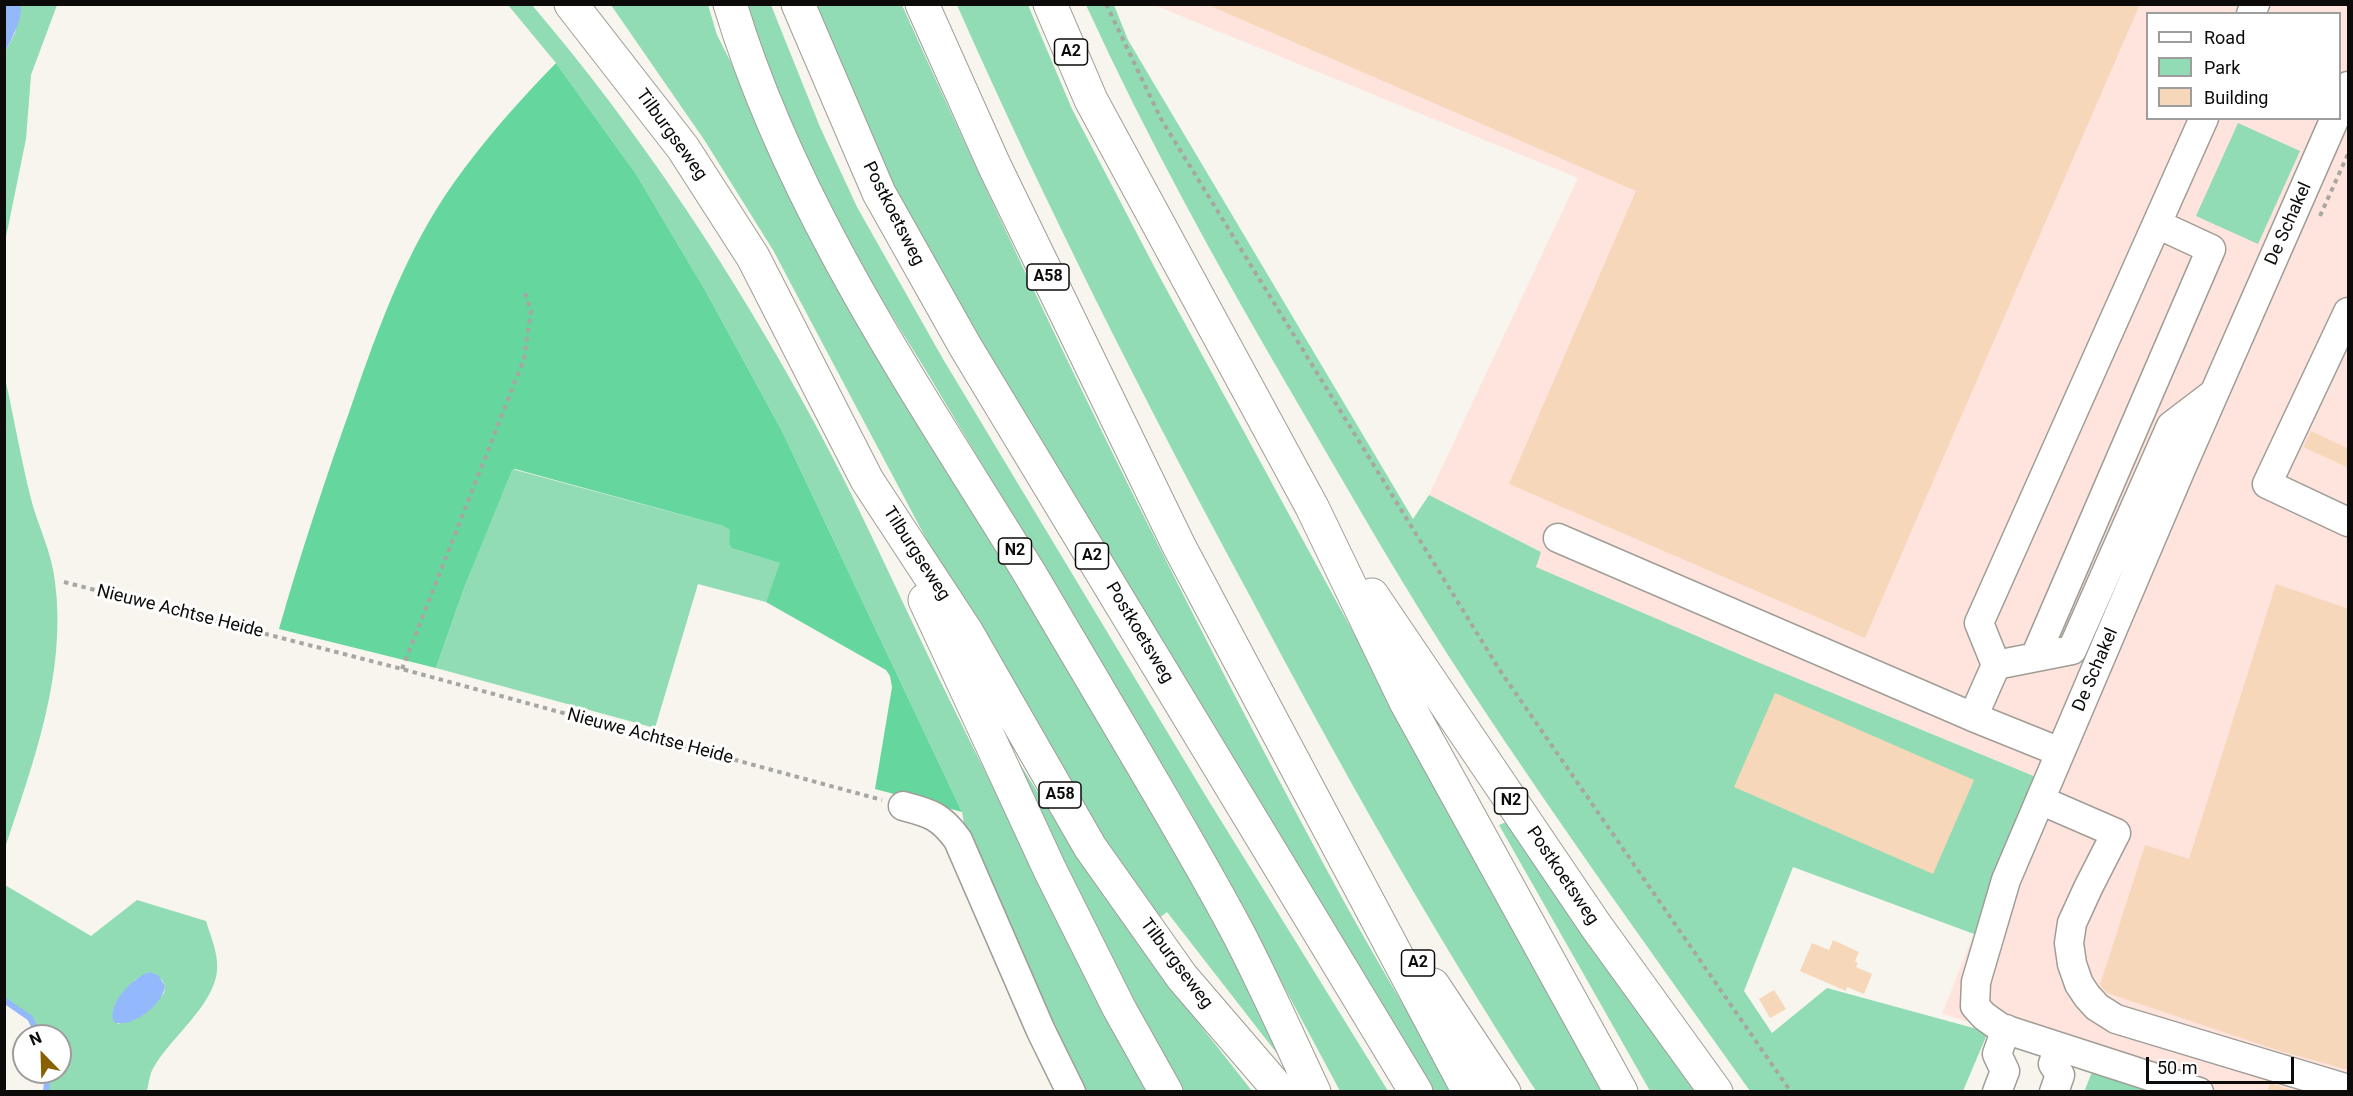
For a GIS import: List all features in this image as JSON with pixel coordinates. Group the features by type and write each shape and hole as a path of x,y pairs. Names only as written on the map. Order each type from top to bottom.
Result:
{"highway":[{"name":"Tilburgseweg","path":"571,4 683,148 753,257 867,480 966,631 1090,847 1182,977 1280,1091"},
{"name":"N2","path":"730,4 738,32 782,142 822,226 908,378 1031,576 1176,822 1237,930 1314,1092"},
{"name":"Postkoetsweg","path":"798,4 879,194 965,346 1416,1092"},
{"name":"A58","path":"922,4 999,176 1179,546 1469,1092"},
{"name":"Postkoetsweg","path":"1050,4 1091,100 1312,507 1407,702 1621,1092"},
{"name":"A58","path":"867,480 1050,870 1119,1008 1166,1092"},
{"name":"Postkoetsweg","path":"1312,507 1596,926 1716,1092"},
{"name":"A2","path":"1333,834 1504,1092"}],"street":[{"path":"1973,717 1996,665 1979,623 2203,120"},
{"name":"De Schakel","path":"2199,1092 2006,1029 1984,1016 1975,1006 1976,982 2006,880 2334,120"},
{"path":"2035,657 2211,249 2157,224"},
{"path":"2349,312 2267,484 2349,522"},
{"path":"1996,665 2072,650 2171,426 2215,393"},
{"path":"1558,538 1973,717 2060,752"},
{"path":"2040,800 2116,833 2072,923 2069,943 2072,964 2079,984 2097,1007 2116,1018 2349,1089"},
{"path":"903,806 932,814 947,824 958,840 1041,1031 1071,1092"},
{"path":"1997,1092 2005,1071 1997,1054 2006,1029"},
{"path":"2054,1092 2060,1075 2053,1064 2059,1047"}],"path":[{"path":"1106,4 1161,119 1499,669 1791,1092"},
{"path":"402,669 524,359 531,311 524,290"},
{"name":"Nieuwe Achtse Heide","path":"64,582 402,669 903,806"}],"shaded area":[{"path":"1154,5 2348,5 2348,1091 2201,1091 1942,1014 2036,777 1535,567 1541,552 1429,495 1578,178"}],"green space":[{"path":"21,5 57,5 31,75 26,139 5,242 5,52 15,33"},
{"path":"508,5 532,5 611,103 684,206 752,312 833,458 981,764 1153,1091 1079,1091 966,835 962,812 782,431 705,290 636,174 556,63"},
{"path":"611,5 708,5 717,35 747,94 1161,816 1293,1074 1167,912 1154,922 965,612 773,250 705,141"},
{"path":"740,5 771,5 820,127 857,207 943,359 1207,798 1388,1091 1340,1091 1187,806 925,369 833,221"},
{"path":"815,5 902,5 1003,225 1161,551 1344,901 1454,1091 1431,1091 1095,537 891,187"},
{"path":"957,5 1028,5 1072,109 1157,272 1603,1091 1536,1091 1424,909 1319,724 1173,452 1061,230"},
{"path":"1086,5 1114,5 1128,40 1413,519 1429,495 1541,552 1536,567 1755,661 2036,777 1974,934 1793,867 1744,991 1772,1033 1827,988 1988,1032 1963,1091 1750,1091 1540,793 1401,580 1209,247 1133,103"},
{"path":"556,63 636,174 705,290 782,431 962,812 875,789 892,687 890,676 886,670 766,602 780,563 731,548 730,530 723,526 515,469 512,470 463,591 436,668 279,629 343,429 384,317 408,261 453,184 502,121"},
{"path":"2238,123 2300,151 2258,244 2196,216"},
{"path":"5,378 31,499 53,571 57,616 52,684 45,717 5,848"},
{"path":"512,469 723,526 731,530 729,544 731,548 781,563 766,602 698,584 655,728 436,668 463,591"},
{"path":"992,719 1076,854 1171,988 1252,1091 1180,1091 1131,1002"},
{"path":"1506,822 1697,1091 1650,1091 1499,825"},
{"path":"5,885 91,936 137,900 206,921 217,962 216,977 211,992 192,1020 159,1060 151,1073 147,1091 44,1091 44,1084 72,1084 72,1024 30,1024 5,1003","holes":["149,972 162,980 165,986 164,993 142,1015 118,1024 115,1004 135,980"]},
{"path":"2094,1067 2164,1092 2084,1092"}],"water":[{"path":"5,4 21,5 21,11 5,52"},
{"path":"149,972 158,975 165,986 159,1000 138,1018 129,1022 114,1022 114,1007 123,992 136,979"}],"building":[{"path":"1206,4 2140,4 1865,638 1509,484 1636,191"},
{"path":"2311,431 2349,449 2349,468 2303,447"},
{"path":"2276,584 2349,609 2349,1070 2280,1051 2107,993 2100,985 2145,845 2189,859"},
{"path":"1775,693 1974,780 1933,874 1734,787"},
{"path":"1833,940 1859,952 1855,961 1858,963 1856,967 1872,974 1864,994 1847,987 1846,991 1800,971 1812,943 1829,950"},
{"path":"1774,990 1786,1009 1770,1018 1759,999"},
{"path":"2270,1083 2299,1092 2267,1092"}],"waterway":[{"path":"4,1000 30,1018 33,1024"},
{"path":"46,1092 47,1084"}]}
